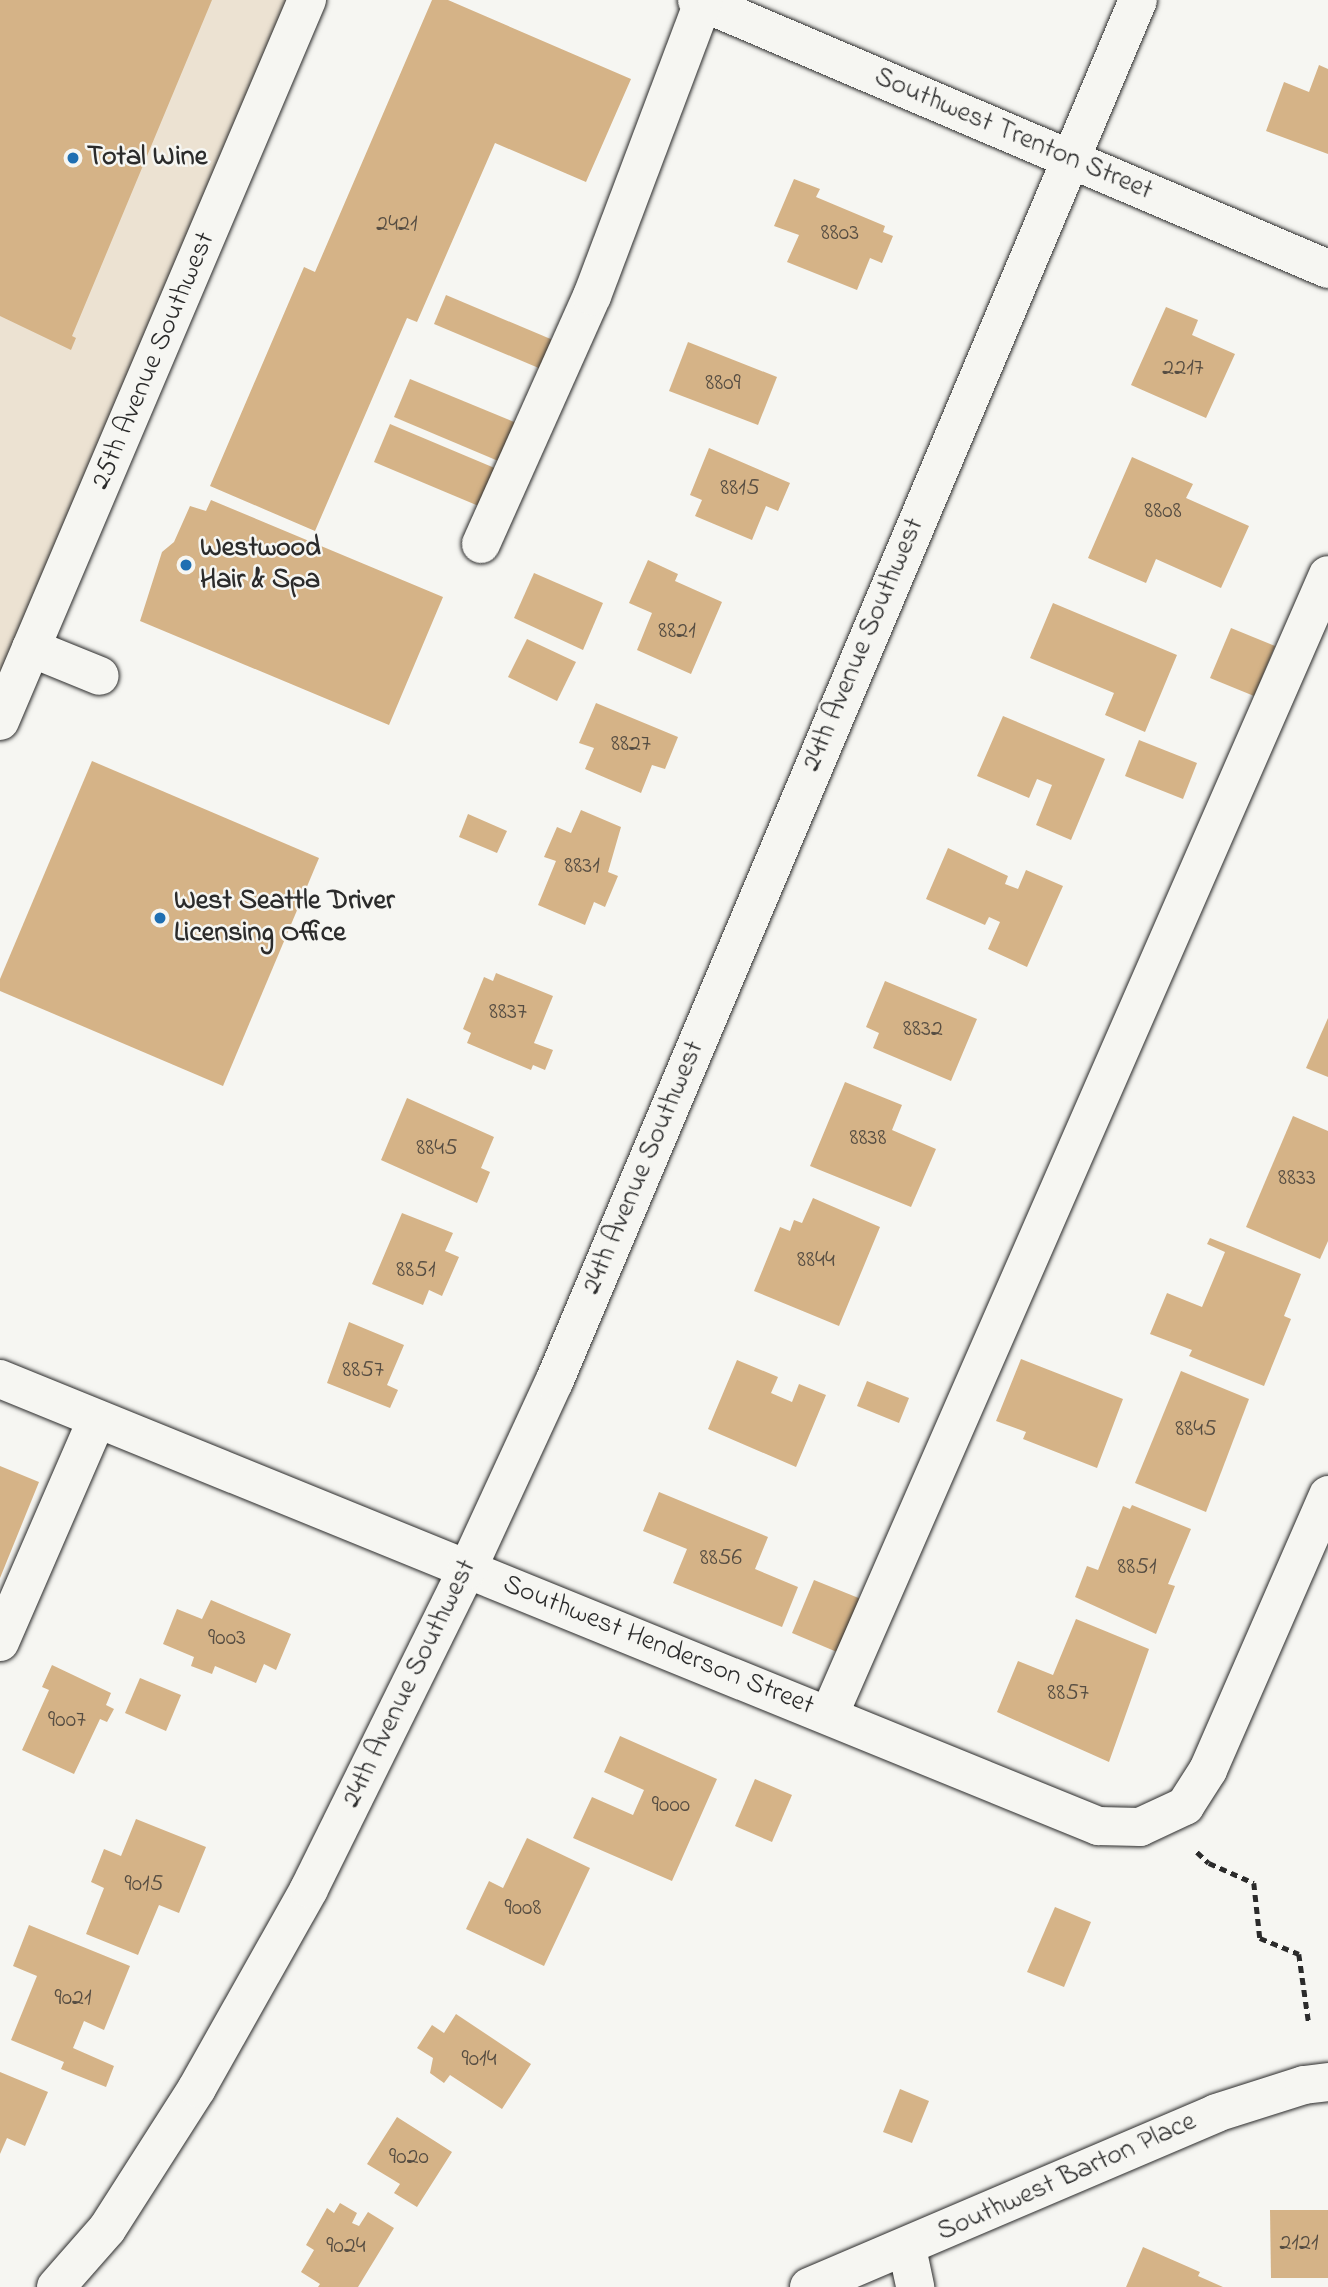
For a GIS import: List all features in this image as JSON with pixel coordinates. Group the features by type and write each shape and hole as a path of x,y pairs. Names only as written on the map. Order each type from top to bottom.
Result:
{"street":[{"name":"25th Avenue Southwest","path":"0,721 307,0"},
{"name":"24th Avenue Southwest","path":"56,2287 107,2229 197,2088 309,1889 467,1570 554,1382 1138,0"},
{"path":"481,544 592,296 700,1"},
{"name":"Southwest Trenton Street","path":"700,1 1328,269"},
{"path":"830,1713 1328,575"},
{"path":"31,648 100,676"},
{"name":"Southwest Henderson Street","path":"0,1379 467,1570 830,1713 1098,1826 1140,1827 1163,1820 1185,1806 1208,1770 1328,1495"},
{"path":"0,1642 97,1419"},
{"name":"Southwest Barton Place","path":"809,2287 907,2248 1216,2113 1304,2085 1328,2082"},
{"path":"907,2248 915,2287"}],"path":[{"path":"1193,1846 1209,1863 1254,1883 1260,1938 1299,1954 1310,2024"}],"shaded area":[{"path":"0,0 304,0 0,721"}],"building":[{"name":"Total Wine","path":"0,0 212,0 72,336 76,338 71,350 0,316"},
{"path":"432,0 448,0 631,79 586,182 495,143 417,322 407,318 315,531 210,486 304,267 315,272"},
{"path":"1319,65 1328,69 1328,154 1266,131 1284,82 1309,92"},
{"path":"794,179 820,189 816,197 885,226 883,232 893,236 882,263 870,258 857,290 787,262 799,235 774,226"},
{"path":"446,295 553,340 541,369 434,324"},
{"path":"1166,307 1198,320 1192,335 1235,354 1206,418 1131,385"},
{"path":"688,342 777,377 758,425 669,391"},
{"path":"410,379 519,424 503,463 394,417"},
{"path":"390,424 497,469 481,507 374,462"},
{"path":"709,448 790,483 778,511 766,506 752,540 695,516 702,500 690,495"},
{"path":"1132,457 1193,484 1186,498 1249,526 1221,588 1156,559 1146,583 1088,558"},
{"path":"211,500 443,597 389,725 140,621 162,552 174,542 190,506 206,511"},
{"path":"648,560 678,574 675,581 722,602 691,674 637,650 652,613 629,603"},
{"path":"534,573 603,603 583,650 514,618"},
{"path":"1053,603 1177,655 1145,732 1105,715 1114,693 1030,658"},
{"path":"1231,628 1275,646 1254,696 1210,678"},
{"path":"527,639 576,662 557,701 508,677"},
{"path":"596,703 678,737 665,769 652,765 641,793 585,769 594,748 579,743"},
{"path":"1003,716 1105,759 1071,840 1036,825 1052,785 1037,779 1029,798 977,776"},
{"path":"1139,740 1197,763 1183,799 1125,776"},
{"name":"West Seattle Driver Licensing Office","path":"92,761 319,858 223,1086 0,991 0,979"},
{"path":"581,810 621,827 608,872 618,876 605,907 594,902 585,925 538,905 556,861 544,857 557,827 571,833"},
{"path":"468,814 507,831 497,853 459,837"},
{"path":"948,848 1008,876 1005,884 1018,889 1026,870 1063,886 1027,967 988,949 1000,922 989,917 985,925 926,899"},
{"path":"496,973 553,996 534,1043 553,1050 545,1070 533,1065 531,1070 467,1043 471,1033 463,1029 484,977 493,981"},
{"path":"885,981 977,1019 951,1081 873,1048 879,1033 866,1027"},
{"path":"1328,1018 1328,1077 1306,1068"},
{"path":"845,1082 902,1105 892,1130 936,1149 911,1207 810,1166"},
{"path":"407,1098 494,1137 481,1168 490,1172 477,1203 381,1160"},
{"path":"1293,1116 1328,1131 1328,1241 1320,1259 1246,1227"},
{"path":"813,1198 880,1227 839,1326 754,1291 780,1227 790,1231 794,1220 802,1223"},
{"path":"402,1213 453,1233 445,1251 459,1257 442,1296 429,1290 423,1305 372,1284"},
{"path":"1210,1238 1301,1274 1284,1316 1291,1319 1264,1386 1189,1356 1192,1350 1150,1334 1167,1293 1202,1307 1225,1252 1207,1244"},
{"path":"349,1322 404,1345 387,1385 398,1390 390,1408 327,1383"},
{"path":"1021,1359 1123,1399 1097,1468 1023,1439 1026,1432 996,1421"},
{"path":"737,1360 778,1377 771,1393 792,1402 799,1384 826,1395 796,1467 708,1429"},
{"path":"1181,1371 1249,1399 1206,1512 1135,1483"},
{"path":"867,1381 909,1398 899,1423 857,1406"},
{"path":"0,1466 39,1482 0,1578"},
{"path":"659,1492 768,1537 755,1569 798,1587 782,1627 673,1583 687,1549 643,1531"},
{"path":"1132,1505 1191,1529 1168,1584 1175,1586 1156,1634 1075,1597 1087,1566 1098,1570 1123,1506 1130,1509"},
{"path":"814,1580 866,1601 844,1655 792,1633"},
{"path":"211,1600 291,1634 276,1670 264,1664 256,1683 215,1666 212,1674 191,1666 194,1657 163,1644 177,1609 202,1619"},
{"path":"1076,1619 1149,1649 1109,1762 997,1712 1018,1661 1053,1675"},
{"path":"52,1665 111,1693 106,1705 114,1709 107,1722 100,1719 74,1774 22,1750 49,1690 42,1687"},
{"path":"140,1678 181,1695 166,1731 125,1713"},
{"path":"620,1736 717,1779 672,1881 573,1838 592,1797 633,1815 644,1790 604,1772"},
{"path":"755,1779 792,1795 772,1842 735,1826"},
{"path":"136,1819 206,1847 179,1913 159,1905 138,1955 86,1934 104,1888 91,1882 104,1849 121,1856"},
{"path":"527,1838 590,1868 544,1966 466,1929 489,1881 503,1888"},
{"path":"1055,1907 1091,1922 1064,1987 1027,1972"},
{"path":"29,1925 130,1966 104,2030 84,2021 73,2048 114,2066 106,2087 61,2069 64,2062 11,2040 37,1976 13,1966"},
{"path":"456,2014 531,2064 502,2109 450,2075 444,2083 430,2073 433,2058 417,2048 432,2025 444,2033"},
{"path":"0,2072 48,2092 25,2146 7,2138 0,2154"},
{"path":"900,2089 929,2101 912,2143 883,2132"},
{"path":"397,2117 452,2152 417,2207 394,2193 400,2184 367,2164"},
{"path":"340,2203 357,2213 352,2223 359,2226 368,2212 394,2228 358,2287 318,2287 320,2284 301,2272 314,2250 306,2245 327,2208 334,2213"},
{"path":"1270,2210 1328,2210 1328,2278 1271,2278"},
{"path":"1143,2247 1200,2272 1198,2276 1223,2287 1126,2287"}],"place":[{"name":"Total Wine","path":"73,158"},
{"name":"Westwood Hair & Spa","path":"186,565"},
{"name":"West Seattle Driver Licensing Office","path":"160,918"}]}
